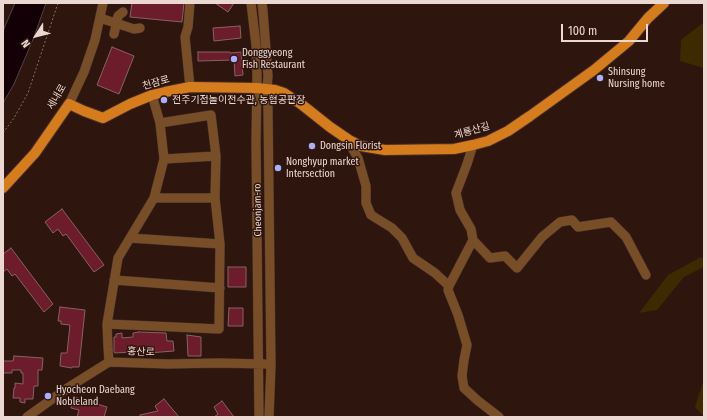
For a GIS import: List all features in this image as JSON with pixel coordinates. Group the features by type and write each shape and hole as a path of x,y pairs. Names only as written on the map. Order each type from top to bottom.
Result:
{"main road":[{"name":"계룡산길","path":"262,89 275,90 284,93 349,140 365,146 385,150 454,149 472,146 488,141 508,131 594,70 629,41 648,18 664,3"},
{"name":"천잠로","path":"69,104 103,118 130,104 152,95 190,87 262,89"},
{"name":"세내로","path":"3,188 35,153 69,104"}],"street":[{"name":"세내로","path":"69,104 84,72 95,40 103,3"},
{"path":"190,3 188,27 185,37 190,87"},
{"name":"Cheonjam-ro","path":"251,3 262,89 268,110 271,365 269,417"},
{"name":"Cheonjam-ro","path":"259,417 256,110 262,89 268,76 262,3"},
{"path":"114,34 118,16 123,12"},
{"path":"100,18 134,29 140,28"},
{"path":"27,417 69,387 109,362 107,324 118,258 154,198 164,159 160,123 152,95"},
{"path":"107,324 219,329 220,244 215,198 216,156 211,115 160,123"},
{"path":"349,140 358,158 366,186 366,203 371,215 392,228 402,238 413,258 435,273 449,286"},
{"path":"358,158 362,155 365,146"},
{"path":"472,146 456,193 460,210 471,229 473,240 490,258 505,256 517,268 542,236 560,222 572,220 578,227 611,222 626,237 646,275"},
{"path":"164,159 216,156"},
{"path":"154,198 215,198"},
{"path":"130,238 220,244"},
{"path":"473,240 448,290 458,315 467,346 462,376 464,388 499,417"},
{"path":"114,280 220,288"},
{"name":"홍산로","path":"109,362 168,364 259,363 271,365"}],"path":[{"path":"3,133 14,118 28,93 58,3"}],"shaded area":[{"path":"15,3 46,3 34,37 14,84 3,103 3,31"},
{"path":"704,22 704,68 680,61 681,40"},
{"path":"701,257 704,260 704,267 684,277 657,310 639,313 668,275"},
{"path":"704,379 704,417 695,407"}],"building":[{"path":"132,3 184,3 182,22 130,17"},
{"path":"215,3 234,3 228,12"},
{"path":"240,26 241,38 214,41 213,28"},
{"path":"112,47 134,56 119,94 97,85"},
{"path":"198,52 241,52 243,75 235,76 234,60 198,61"},
{"path":"62,209 104,265 94,272 66,234 63,236 58,229 53,233 45,222"},
{"path":"11,248 53,304 44,312 15,274 12,276 7,269 3,272 3,254"},
{"path":"228,267 246,267 246,287 228,287"},
{"path":"60,307 85,310 79,367 72,368 60,366 61,353 67,353 70,325 61,324 61,321 58,321"},
{"path":"229,308 243,308 243,326 228,326"},
{"path":"122,333 122,338 133,337 133,333 166,333 167,341 173,341 174,351 148,353 148,351 114,352 114,337 116,337 116,334"},
{"path":"187,335 201,337 201,356 188,356"},
{"path":"14,356 43,358 42,370 38,370 38,386 34,386 33,399 25,399 25,403 20,402 20,398 13,398 15,383 23,384 23,373 21,373 21,370 12,370 12,373 3,373 3,361 13,361"},
{"path":"74,397 107,407 104,417 77,417 79,410 71,408"},
{"path":"164,399 179,417 140,417 140,415 158,411 155,406"},
{"path":"222,401 234,417 214,417 218,414 214,407"}],"place":[{"name":"Donggyeong Fish Restaurant","path":"234,59"},
{"name":"Shinsung Nursing home","path":"600,78"},
{"name":"전주기접놀이전수관, 농협공판장","path":"164,100"},
{"name":"Dongsin Florist","path":"312,146"},
{"name":"Nonghyup market Intersection","path":"278,168"},
{"name":"Hyocheon Daebang Nobleland","path":"48,396"}]}
